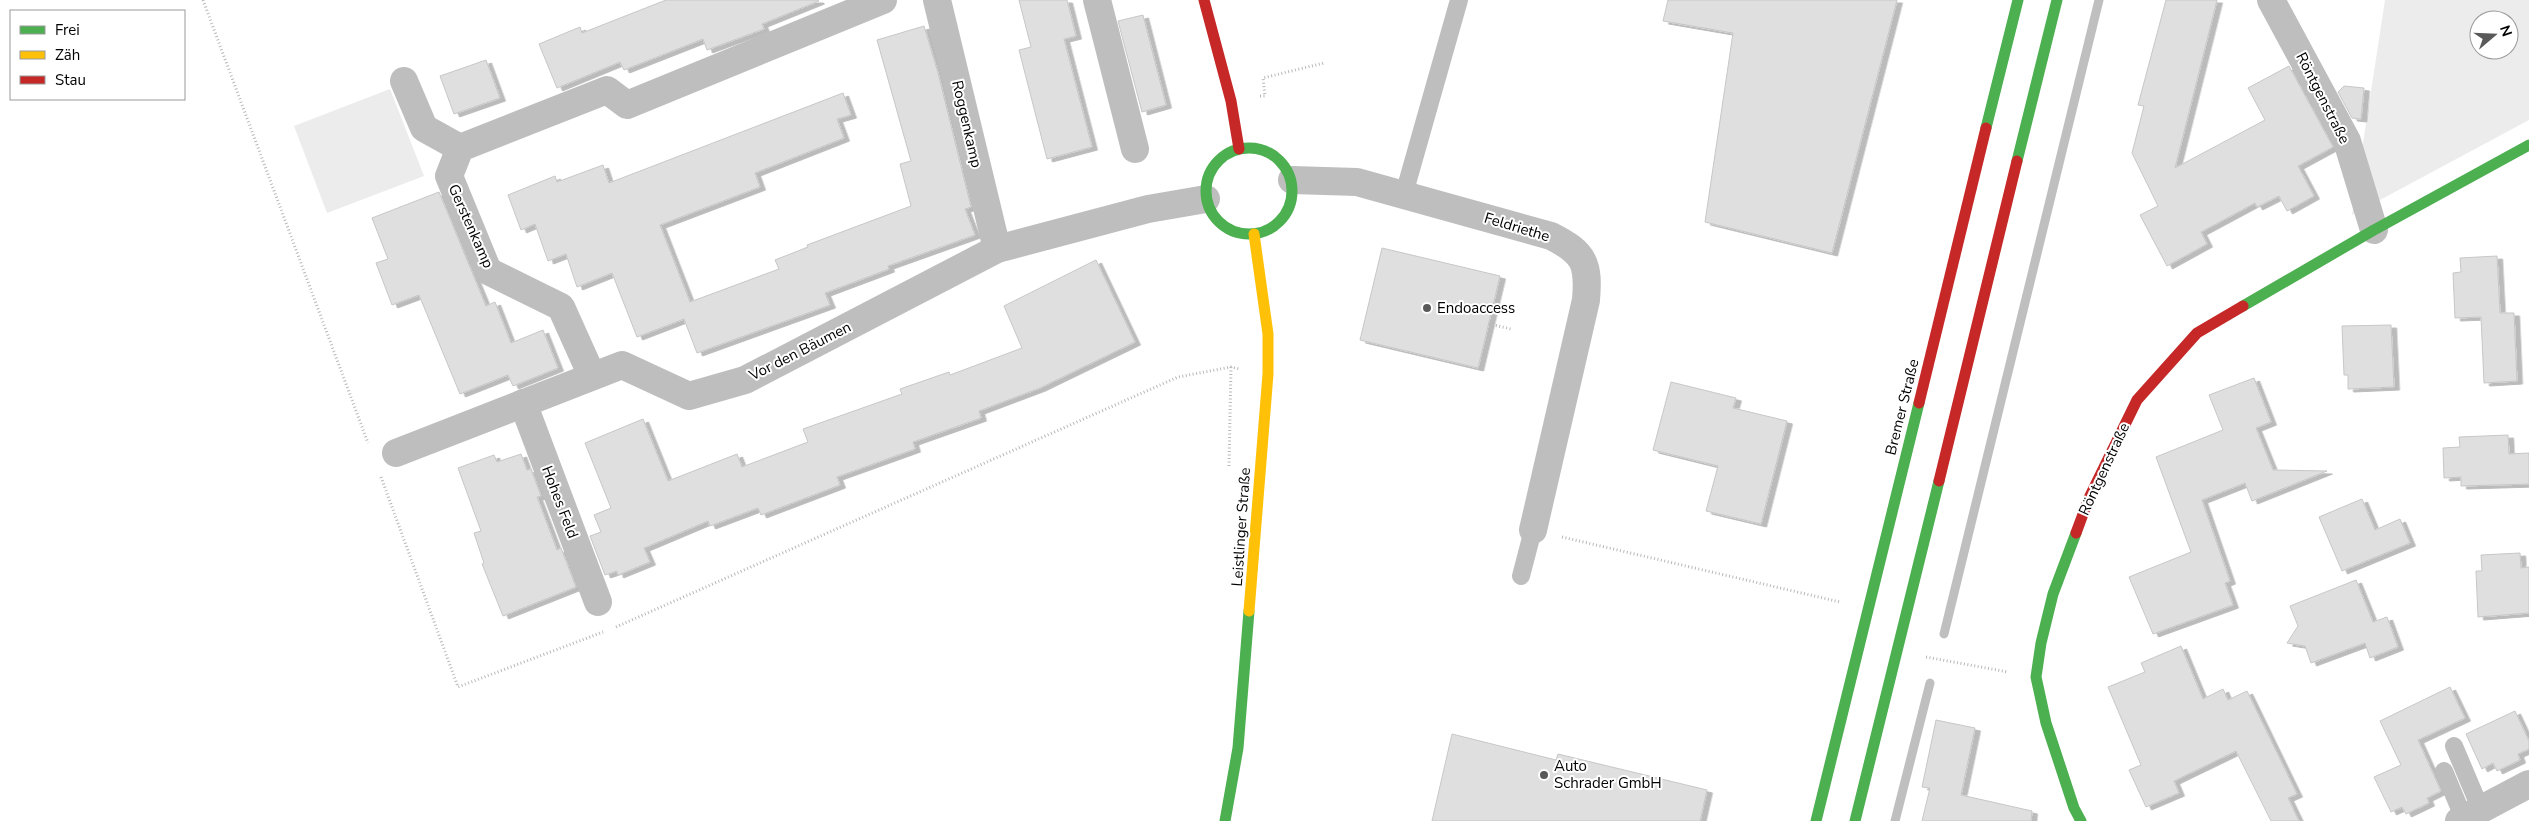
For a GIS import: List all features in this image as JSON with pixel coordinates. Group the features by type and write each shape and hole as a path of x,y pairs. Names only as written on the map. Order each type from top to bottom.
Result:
{"street":[{"path":"404,81 424,128 460,148 607,90 627,105 883,0"},
{"name":"Roggenkamp","path":"937,0 997,249"},
{"path":"1097,0 1135,149"},
{"path":"1204,0 1231,101 1239,149"},
{"name":"Bremer Straße","path":"1816,821 2018,0"},
{"path":"1855,821 2058,0"},
{"name":"Röntgenstraße","path":"2271,0 2347,141 2374,230"},
{"name":"Röntgenstraße","path":"2081,821 2074,808 2046,723 2036,677 2040,643 2052,594 2089,498 2137,400 2197,333 2374,230 2529,145"},
{"path":"1250,147 1264,150 1276,157 1286,167 1292,180 1291,202 1281,221 1270,230 1254,234 1234,232 1224,226 1216,218 1206,199 1206,185 1216,163 1225,155 1239,149 1250,147"},
{"name":"Gerstenkamp","path":"460,148 449,176 488,271 561,306 592,376"},
{"name":"Feldriethe","path":"1292,180 1357,182 1404,194 1551,236 1565,243 1581,258 1588,274 1586,300 1533,530"},
{"name":"Vor den Bäumen","path":"387,463 522,403 622,365 689,396 745,380 997,249 1148,209 1206,199"},
{"name":"Leistlinger Straße","path":"1225,821 1238,748 1268,374 1268,334 1254,234"},
{"name":"Hohes Feld","path":"522,403 598,602"},
{"path":"2468,817 2529,784"}],"lane":[{"path":"1404,194 1459,0"},
{"path":"1521,576 1533,530"},
{"path":"2454,746 2468,817"},
{"path":"2444,771 2468,817"}],"path":[{"path":"203,0 369,445"},
{"path":"1231,101 1265,96 1263,78 1324,63"},
{"path":"1489,324 1511,329"},
{"path":"387,463 458,687 611,629 1178,377 1231,367"},
{"path":"1533,530 1841,602"},
{"path":"1925,656 2036,677"}],"shaded area":[{"path":"2385,0 2529,0 2529,120 2352,215"},
{"path":"390,89 424,176 327,213 294,126"}],"building":[{"path":"666,0 819,1 762,24 764,29 707,50 703,39 624,70 620,62 557,88 539,44 580,27 582,33"},
{"path":"1019,0 1067,0 1076,36 1064,39 1092,147 1047,159 1019,50 1031,47"},
{"path":"1668,0 1897,0 1832,253 1705,222 1733,33 1663,21"},
{"path":"2166,0 2217,0 2175,168 2265,120 2248,88 2289,66 2333,147 2298,166 2314,196 2287,211 2279,196 2257,207 2255,203 2201,232 2207,244 2167,266 2140,215 2158,206 2132,153 2144,106 2138,105"},
{"path":"1143,15 1166,105 1142,112 1118,21"},
{"path":"924,26 938,73 971,207 965,209 975,235 888,266 889,269 825,293 830,305 697,353 684,319 637,337 612,273 577,287 566,254 548,261 535,224 521,230 508,195 555,176 557,182 603,165 609,183 843,93 851,115 837,119 844,138 755,173 760,187 660,225 690,302 779,269 775,260 808,247 807,245 911,206 900,164 911,161 877,40"},
{"path":"486,60 500,98 454,114 440,76"},
{"path":"2344,86 2364,88 2361,119 2352,118 2338,92"},
{"path":"439,192 486,306 495,302 511,343 543,330 558,368 513,386 508,375 460,394 419,295 392,305 376,263 388,259 372,218"},
{"path":"1382,248 1500,276 1478,368 1360,340"},
{"path":"2497,256 2500,313 2514,313 2517,381 2484,383 2481,317 2455,318 2453,273 2461,272 2460,258"},
{"path":"1096,260 1135,342 1040,388 979,411 981,418 913,442 915,449 837,477 840,485 761,515 758,508 710,526 708,521 644,548 650,562 618,575 617,571 605,575 590,536 601,532 594,515 611,508 585,443 643,419 668,481 737,454 742,467 808,442 803,429 902,394 900,389 949,372 950,375 1022,348 1004,306"},
{"path":"2391,325 2394,387 2348,389 2348,375 2344,375 2342,326"},
{"path":"2254,378 2271,422 2256,428 2273,470 2327,471 2252,501 2245,483 2202,500 2230,581 2225,583 2233,605 2153,634 2129,577 2191,552 2156,457 2223,430 2209,395"},
{"path":"1671,382 1736,398 1733,408 1787,421 1761,524 1706,511 1718,466 1653,450"},
{"path":"2508,435 2509,454 2529,453 2529,484 2461,486 2461,477 2444,478 2443,448 2460,447 2459,437"},
{"path":"521,454 527,470 531,469 541,496 537,497 557,550 561,548 576,587 503,616 482,564 484,563 474,533 481,531 458,468 494,455 497,462"},
{"path":"2362,499 2375,530 2400,519 2410,543 2342,571 2319,517"},
{"path":"2520,553 2521,568 2529,567 2529,613 2478,617 2476,571 2482,571 2481,555"},
{"path":"2356,580 2373,622 2387,617 2398,647 2370,658 2365,643 2311,663 2305,646 2287,643 2298,626 2290,606"},
{"path":"2181,646 2203,699 2223,689 2228,700 2247,691 2297,794 2288,798 2299,821 2271,821 2236,751 2174,781 2179,793 2146,807 2129,770 2141,765 2108,687 2145,672 2141,663"},
{"path":"2450,687 2465,718 2418,740 2441,791 2427,798 2429,803 2406,814 2402,807 2391,812 2374,777 2401,765 2380,721"},
{"path":"2515,711 2529,741 2529,749 2518,754 2520,760 2497,771 2493,763 2482,769 2466,734"},
{"path":"1936,720 1975,728 1961,795 2032,811 2031,821 1922,821 1930,788 1922,787"},
{"name":"Auto Schrader GmbH","path":"1452,734 1556,760 1558,754 1707,790 1700,821 1432,821"}],"waterway":[{"path":"1944,634 2099,0"},
{"path":"1895,821 1930,683"}],"traffic: fast":[{"path":"1986,128 2018,0"},
{"path":"2017,161 2057,0"},
{"path":"2243,306 2374,230 2529,145"},
{"path":"1249,148 1266,151 1280,160 1289,174 1292,191 1289,208 1280,222 1266,231 1249,234 1232,231 1218,222 1209,208 1206,191 1209,174 1218,160 1232,151 1249,148"},
{"path":"1816,821 1919,403"},
{"path":"1855,821 1939,481"},
{"path":"2076,533 2053,594 2041,643 2036,677 2046,723 2074,808 2081,821"},
{"path":"1225,821 1238,748 1249,611"}],"traffic: slow":[{"path":"1249,611 1268,374 1268,334 1254,234"}],"traffic: jam":[{"path":"1204,0 1231,101 1239,149"},
{"path":"1919,403 1986,128"},
{"path":"1939,481 2017,161"},
{"path":"2076,533 2089,498 2137,400 2197,333 2243,306"}],"place":[{"name":"Endoaccess","path":"1427,308"},
{"name":"Auto Schrader GmbH","path":"1544,775"}]}
